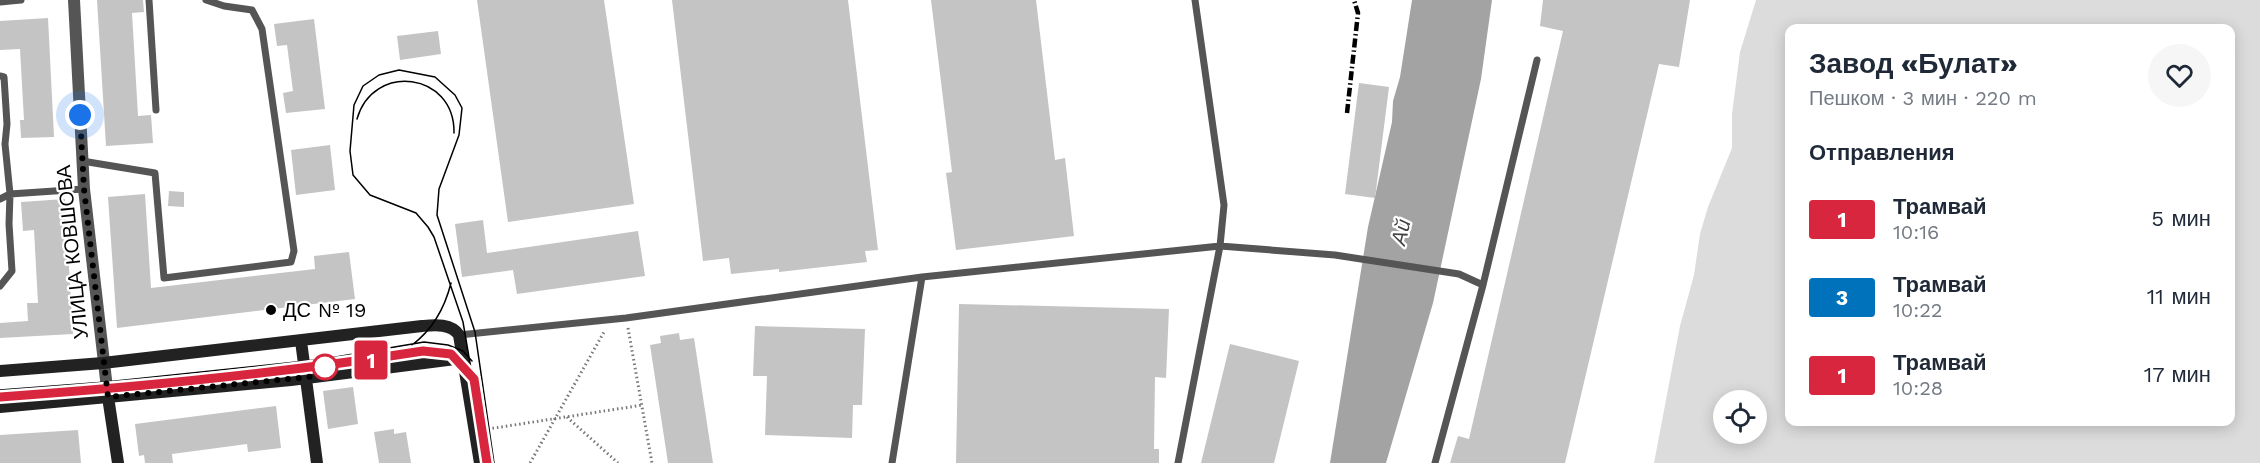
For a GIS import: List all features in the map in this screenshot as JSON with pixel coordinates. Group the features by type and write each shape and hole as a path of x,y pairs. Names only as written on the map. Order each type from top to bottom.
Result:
{"main road":[{"path":"0,371 103,363 422,326 449,326 459,335 480,463"},
{"path":"301,341 317,463"},
{"path":"0,406 306,378 463,358"},
{"name":"УЛИЦА КОВШОВА","path":"108,397 118,463"}],"street":[{"name":"УЛИЦА КОВШОВА","path":"74,0 84,189 108,397"}],"lane":[{"path":"0,2 21,0"},
{"path":"149,0 156,110"},
{"path":"82,161 155,172 164,278 291,262 294,251 262,29 252,10 224,6 206,0"},
{"path":"1178,463 1220,246 1224,205 1195,0"},
{"path":"1435,463 1483,285 1537,60"},
{"path":"0,76 4,77 7,124 2,144 10,194 12,271 0,286"},
{"path":"0,199 10,194 84,189"},
{"path":"459,335 626,318 922,277 1220,246 1335,255 1459,274 1483,285"},
{"path":"892,463 922,277"}],"path":[{"path":"626,318 652,463"},
{"path":"530,463 610,320"},
{"path":"475,430 643,405"},
{"path":"567,417 618,463"}],"shaded area":[{"path":"1756,0 2260,0 2260,463 1654,463 1680,326 1694,275 1700,234 1708,207 1732,148 1732,114 1740,52"}],"water":[{"name":"Ай","path":"1412,0 1492,0 1481,79 1433,303 1386,463 1330,463 1368,227 1392,122 1393,101 1400,77"}],"building":[{"path":"97,0 143,0 144,12 132,13 138,116 151,115 153,143 106,146"},
{"path":"477,0 604,0 634,204 508,222"},
{"path":"672,0 848,0 878,250 865,251 867,262 779,272 779,269 731,274 729,258 703,261"},
{"path":"931,0 1036,0 1055,160 1065,158 1074,236 956,250 946,173 952,172"},
{"path":"1543,0 1690,0 1679,67 1659,64 1565,463 1450,463 1458,436 1469,439 1563,31 1540,26"},
{"path":"48,18 54,137 21,138 20,120 24,120 20,49 0,50 0,21"},
{"path":"314,19 325,109 286,113 283,93 293,91 287,45 277,46 274,24"},
{"path":"438,31 441,54 400,60 397,36"},
{"path":"1359,83 1389,87 1375,198 1345,194"},
{"path":"330,145 335,190 296,195 291,150"},
{"path":"169,191 184,192 184,207 168,206"},
{"path":"145,194 151,288 315,269 314,256 349,252 355,299 117,328 108,197"},
{"path":"65,199 73,334 0,338 0,323 28,321 27,303 38,303 34,230 23,231 21,202"},
{"path":"483,220 487,253 638,231 645,276 517,294 513,270 462,277 455,224"},
{"path":"959,304 1169,309 1166,378 1155,377 1154,449 1159,449 1159,463 956,463"},
{"path":"755,326 865,329 862,405 853,405 852,438 765,435 767,376 753,376"},
{"path":"679,333 680,340 694,338 713,463 668,463 650,345 661,343 660,336"},
{"path":"1230,344 1299,361 1274,463 1201,463"},
{"path":"353,387 358,424 328,429 323,391"},
{"path":"276,406 281,448 248,452 247,444 172,454 173,463 145,463 144,455 139,456 135,424"},
{"path":"394,429 394,434 406,432 411,463 379,463 374,432"},
{"path":"78,430 81,463 0,463 0,435"}],"tram line":[{"path":"487,463 463,322 434,237 416,213 370,195 353,175 350,151 354,105 363,86 379,75 399,70 435,77 455,95 462,108 459,135 439,189 437,215 475,332 494,463"},
{"path":"357,119 366,101 379,89 395,82 412,82 428,87 442,97 451,113 454,133"},
{"path":"412,345 437,317 451,283"},
{"path":"0,390 106,382 324,359 424,342 448,345 463,351 472,361"},
{"name":"1","path":"0,397 290,371 423,351 440,351 451,354 474,379 487,463"},
{"path":"403,355 423,352 451,354 472,378"}],"railway":[{"path":"1347,113 1358,13 1354,0"}],"place":[{"name":"ДС № 19","path":"271,310"}],"route":[{"path":"80,115 84,189 108,397 328,375 325,367"}]}
